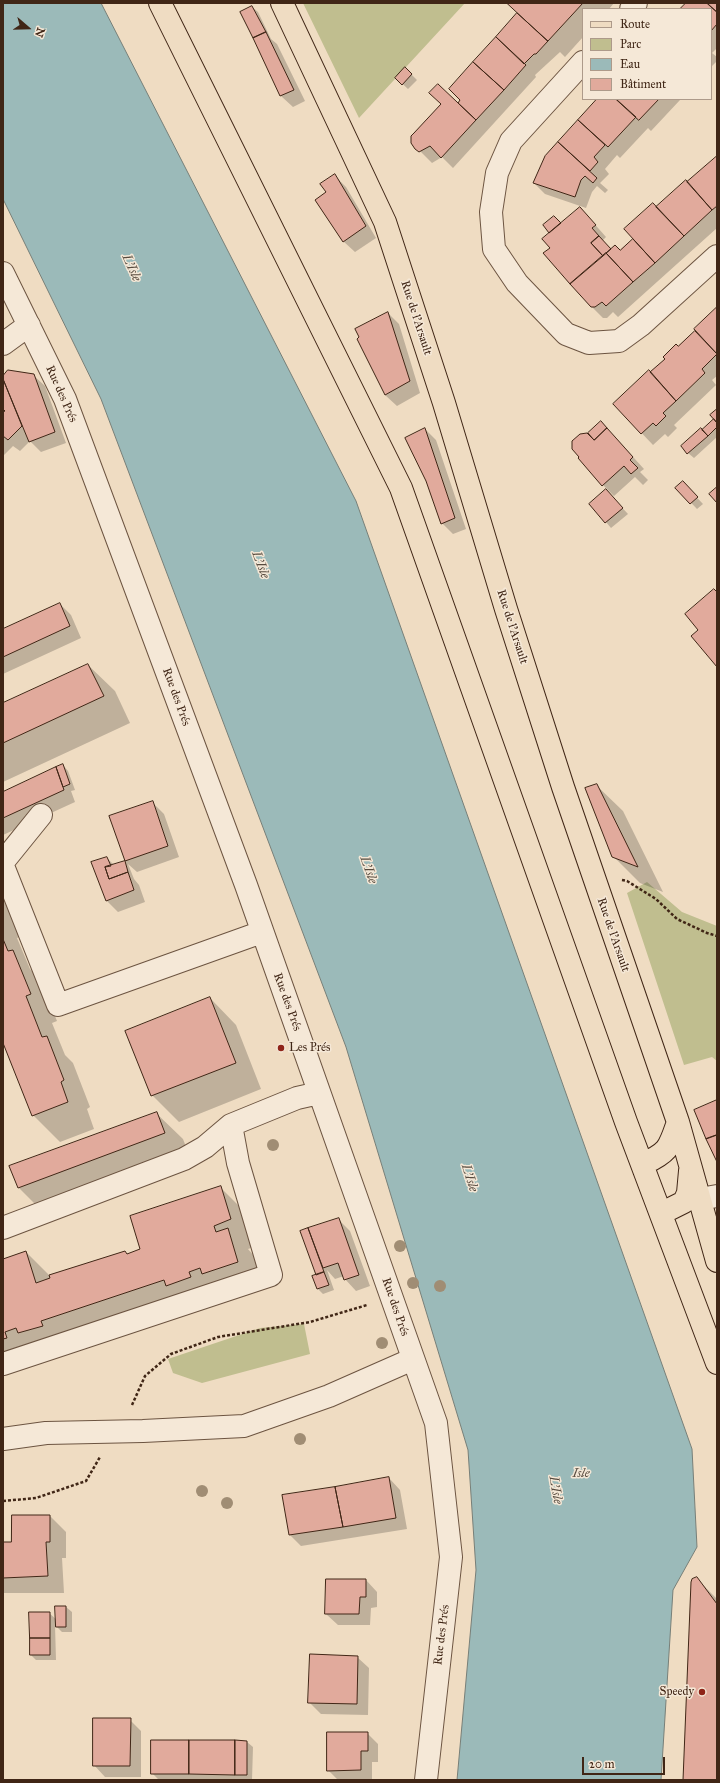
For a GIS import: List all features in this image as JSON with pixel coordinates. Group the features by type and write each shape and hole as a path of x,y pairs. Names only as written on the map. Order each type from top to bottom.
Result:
{"main road":[{"path":"160,3 401,488 565,951 717,1363"},
{"name":"Rue de l'Arsault","path":"282,3 385,222 444,403 506,608 592,873 678,1122 691,1164 709,1197 717,1261"},
{"path":"643,1164 662,1155 671,1142 678,1122"},
{"path":"662,1213 684,1202 688,1193 691,1164"}],"street":[{"path":"582,63 511,141 497,173 491,212 494,249 517,283 566,334 589,343 619,341 641,325 717,256"},
{"name":"Rue des Prés","path":"3,274 65,399 262,932 436,1423 451,1557 426,1780"},
{"path":"3,344 29,325"},
{"path":"3,862 41,815"},
{"path":"3,866 58,1005 262,932"},
{"path":"3,1228 184,1159 205,1147 231,1125 298,1098 319,1093"},
{"path":"3,1364 271,1275 238,1164 231,1125"},
{"path":"3,1439 46,1433 115,1432 244,1426 330,1396 413,1359"}],"path":[{"path":"592,873 627,882 656,899 677,919 717,936"},
{"path":"3,1501 36,1498 86,1481 131,1408 145,1376 171,1354 218,1337 310,1322 370,1304"}],"green space":[{"path":"303,3 465,3 359,118"},
{"path":"647,882 682,912 717,926 717,1061 712,1057 684,1065 627,893"},
{"path":"304,1324 310,1354 202,1383 173,1373 168,1359 260,1328"}],"water":[{"name":"Isle","path":"3,3 101,3 356,501 692,1449 697,1547 673,1590 661,1780 457,1780 476,1570 468,1450 346,1047 101,399 3,199"}],"building":[{"path":"507,3 583,3 548,41"},
{"path":"686,3 707,3 717,12 717,24 712,30 712,8 681,8"},
{"path":"707,3 717,3 717,12"},
{"path":"252,6 266,32 253,38 240,12"},
{"path":"517,13 548,41 524,64 496,37"},
{"path":"266,32 294,90 280,96 253,38"},
{"path":"496,37 526,65 504,90 473,62"},
{"path":"473,62 504,90 476,120 458,103 460,100 449,89"},
{"path":"405,67 412,74 402,85 395,78"},
{"path":"438,84 476,120 441,158 430,146 419,152 411,143 411,136 441,104 429,93"},
{"path":"596,100 617,100 636,117 608,147 578,120"},
{"path":"617,100 658,100 639,120"},
{"path":"578,120 605,145 594,157 598,162 590,171 558,142"},
{"path":"558,142 597,178 593,183 585,176 581,180 575,197 533,183 545,156"},
{"path":"717,156 717,206 712,210 687,182"},
{"path":"335,174 366,226 343,242 315,200 326,192 320,184"},
{"path":"686,180 712,210 684,236 656,207"},
{"path":"653,203 684,236 655,263 624,229"},
{"path":"580,207 596,225 592,228 599,236 591,243 603,256 570,284 543,253 550,248 542,239"},
{"path":"554,216 561,223 549,233 543,225"},
{"path":"599,236 611,249 603,256 591,243"},
{"path":"633,239 655,263 633,282 606,253 615,245 620,250"},
{"path":"606,253 633,282 606,306 602,302 595,307 591,307 570,284"},
{"path":"717,307 717,354 694,329"},
{"path":"388,312 410,381 385,395 357,339 359,337 355,329"},
{"path":"695,331 717,354 702,369 705,373 676,401 650,372 665,359 663,357 676,344 678,346"},
{"path":"8,370 34,374 55,432 29,442 3,379 3,376"},
{"path":"649,370 676,401 663,413 666,416 656,426 653,423 641,434 613,404"},
{"path":"3,379 22,426 8,440 3,436 3,412 5,411 3,409"},
{"path":"717,409 717,423 710,415"},
{"path":"714,419 717,423 717,427 708,436 702,430"},
{"path":"601,421 607,428 594,440 588,433"},
{"path":"425,428 455,518 441,524 426,481 405,438"},
{"path":"607,428 633,457 630,460 638,468 631,474 624,466 602,486 572,449 572,441 580,434 587,433 594,440"},
{"path":"701,428 708,436 687,454 681,446"},
{"path":"683,481 698,497 690,504 675,488"},
{"path":"717,487 717,503 709,494"},
{"path":"606,489 623,508 605,523 589,504"},
{"path":"714,589 717,592 717,667 691,636 698,630 685,614"},
{"path":"60,603 70,626 3,657 3,629"},
{"path":"88,664 104,696 3,743 3,703"},
{"path":"63,764 70,784 63,787 56,767"},
{"path":"56,767 64,790 3,818 3,792"},
{"path":"597,784 638,867 612,857 585,788"},
{"path":"153,801 168,846 125,861 109,816"},
{"path":"107,857 111,866 105,867 109,879 128,872 134,890 106,901 91,862"},
{"path":"125,861 128,872 109,879 105,867"},
{"path":"3,939 8,951 13,950 31,994 26,996 42,1037 47,1036 64,1080 61,1082 68,1102 32,1116 3,1043"},
{"path":"210,997 236,1063 151,1096 125,1031"},
{"path":"717,1100 717,1135 706,1139 694,1110"},
{"path":"157,1112 165,1133 18,1188 9,1166"},
{"path":"717,1135 717,1162 706,1139"},
{"path":"221,1186 231,1219 214,1226 216,1232 228,1228 238,1262 202,1274 200,1268 189,1272 191,1277 166,1286 164,1280 41,1321 43,1326 18,1333 16,1328 5,1332 7,1338 3,1339 3,1259 26,1251 36,1283 50,1278 49,1275 125,1251 127,1254 140,1249 130,1216"},
{"path":"339,1218 359,1275 344,1280 338,1263 323,1268 308,1228"},
{"path":"308,1228 324,1272 316,1275 300,1231"},
{"path":"324,1272 329,1285 317,1289 312,1276"},
{"path":"389,1477 396,1518 343,1527 335,1487"},
{"path":"335,1487 343,1527 289,1535 282,1495"},
{"path":"12,1515 50,1515 50,1542 46,1542 48,1576 3,1578 3,1542 11,1542"},
{"name":"Speedy","path":"697,1577 717,1604 717,1780 683,1780 691,1582 692,1579"},
{"path":"326,1579 366,1579 366,1597 360,1597 359,1614 325,1614"},
{"path":"55,1606 66,1606 66,1627 56,1627"},
{"path":"29,1612 50,1612 50,1638 30,1638"},
{"path":"30,1638 50,1638 50,1655 30,1655"},
{"path":"310,1654 358,1656 357,1704 308,1703"},
{"path":"93,1718 131,1718 130,1766 93,1766"},
{"path":"327,1732 368,1732 368,1751 361,1751 361,1770 327,1771"},
{"path":"151,1740 189,1740 189,1774 151,1774"},
{"path":"189,1740 235,1740 235,1775 189,1774"},
{"path":"235,1740 247,1741 247,1775 235,1775"}],"place":[{"name":"Les Prés","path":"281,1048"},
{"name":"Speedy","path":"702,1692"}],"water label":[{"name":"L'Isle","path":"131,268"},
{"name":"L'Isle","path":"260,565"},
{"name":"L'Isle","path":"368,870"},
{"name":"L'Isle","path":"469,1178"},
{"name":"L'Isle","path":"555,1490"}]}
